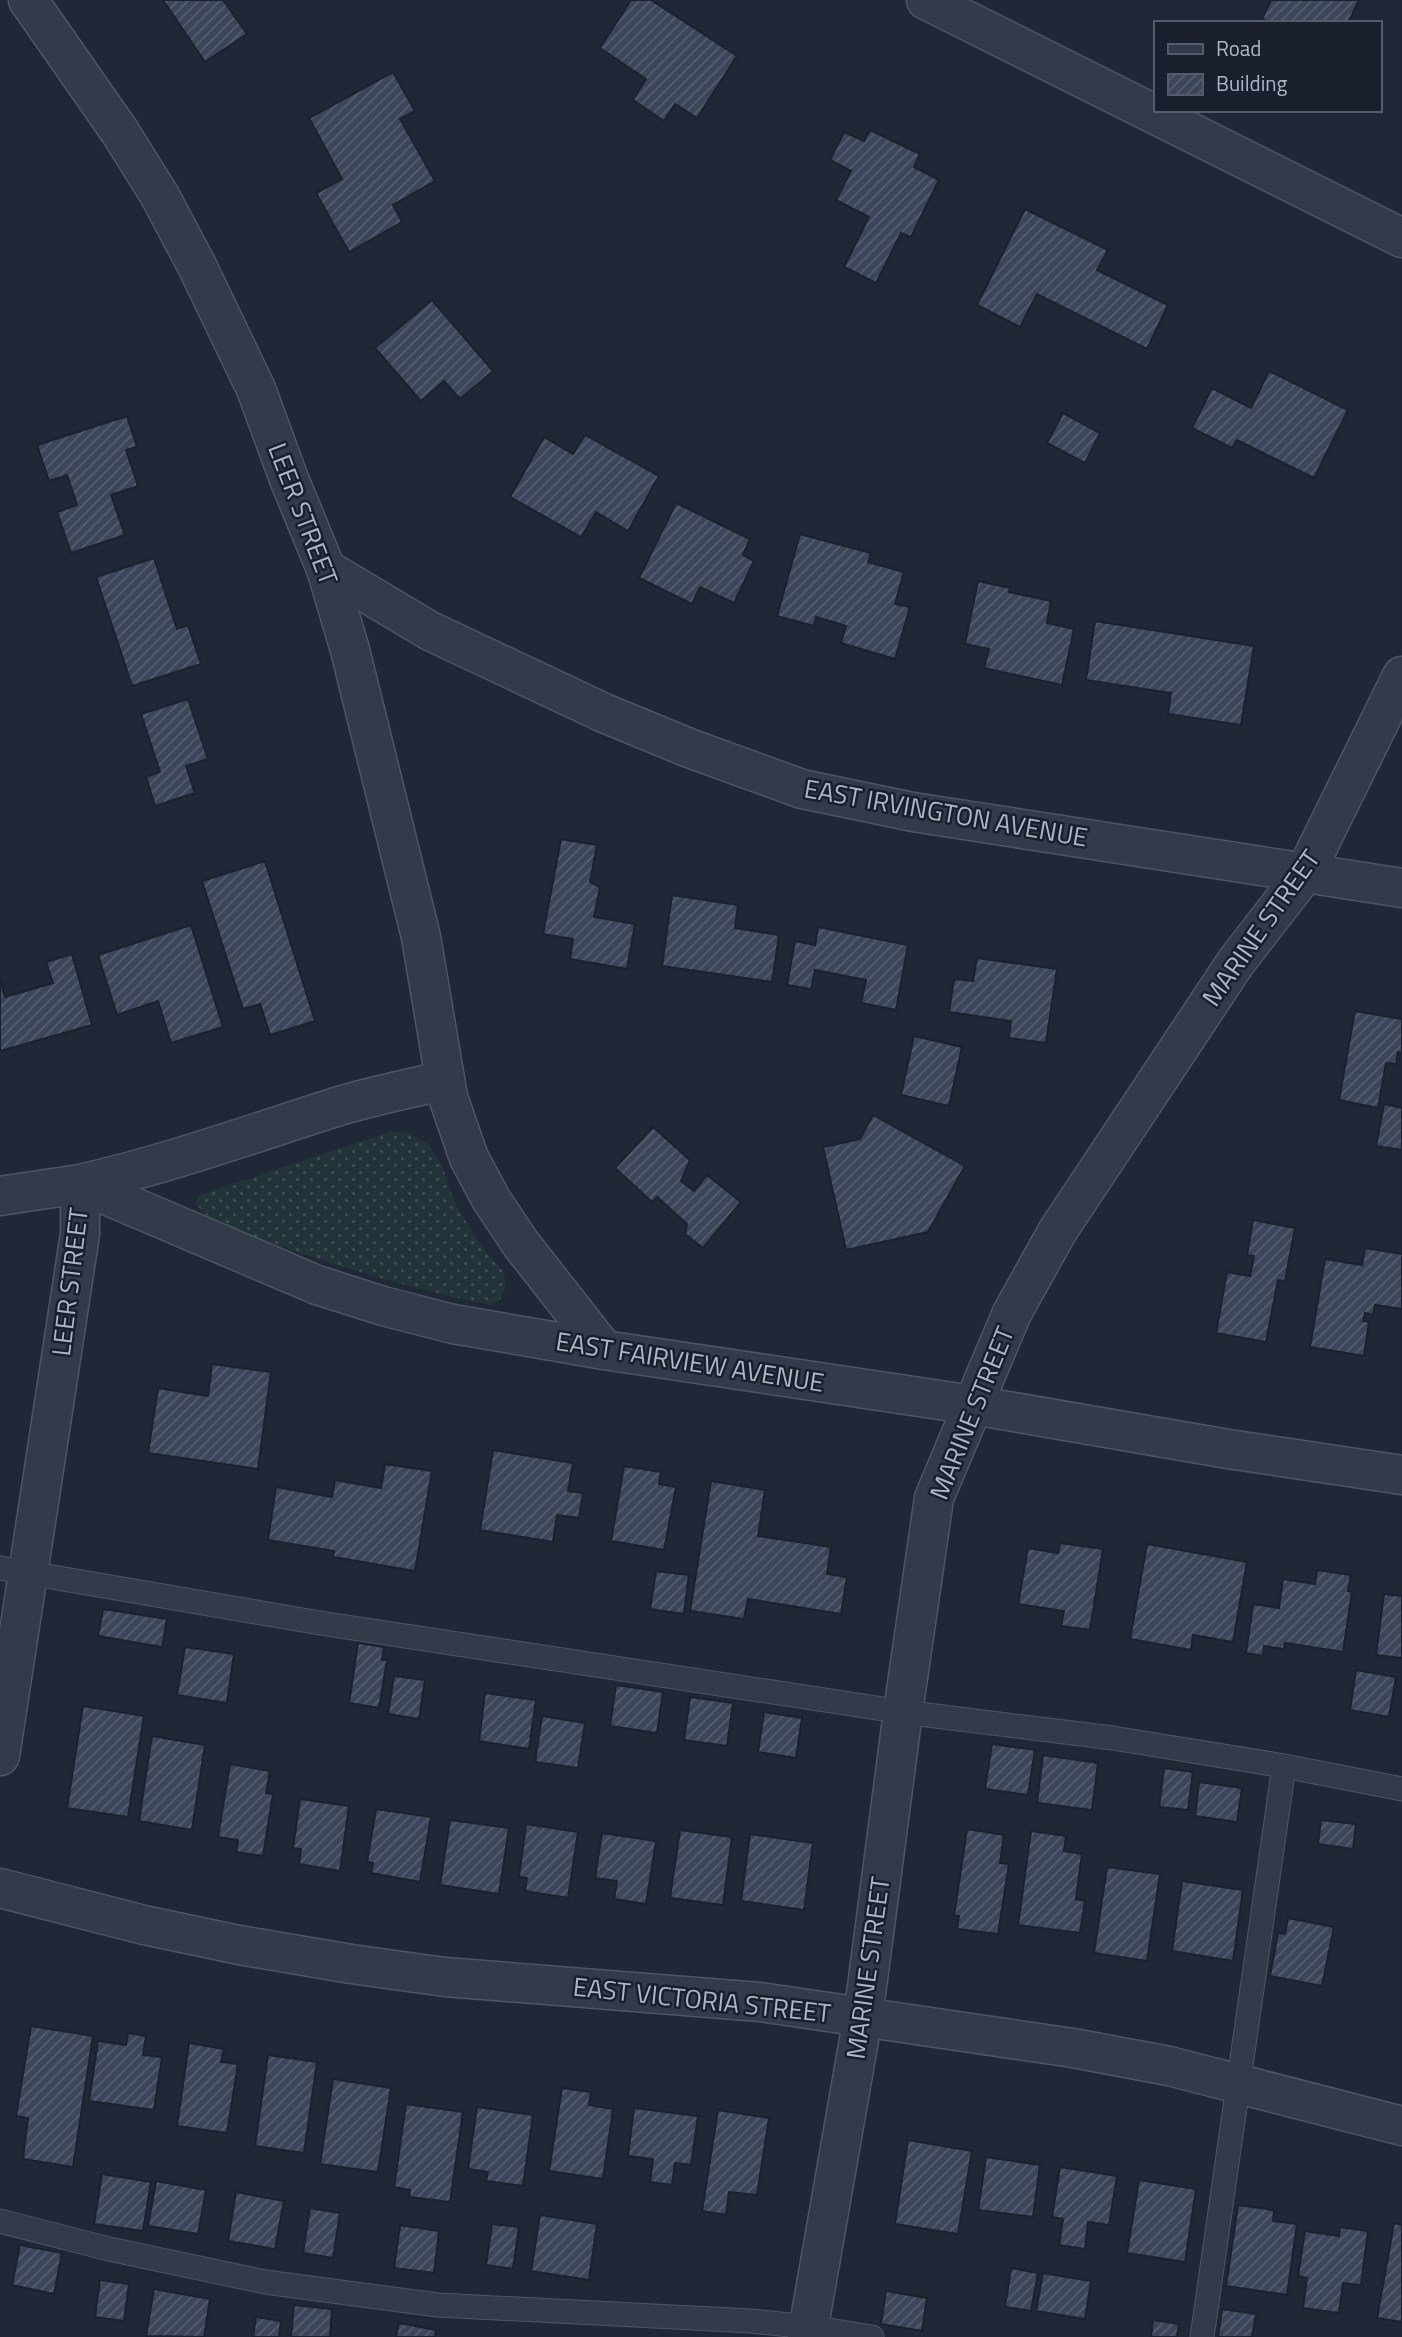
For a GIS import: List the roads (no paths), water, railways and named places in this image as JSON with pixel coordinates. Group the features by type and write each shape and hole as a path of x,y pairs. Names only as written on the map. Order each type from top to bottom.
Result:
{"street":[{"name":"LEER STREET","path":"28,0 120,132 160,196 256,389 326,569 351,650 421,936 447,1097 469,1158 520,1244 604,1350"},
{"path":"926,0 1402,239"},
{"name":"EAST IRVINGTON AVENUE","path":"326,569 430,631 604,713 689,748 802,789 913,811 1402,888"},
{"name":"MARINE STREET","path":"808,2332 863,2017 934,1497 1012,1313 1057,1233 1236,962 1305,873 1402,676"},
{"name":"LEER STREET","path":"0,1756 15,1570 80,1234 80,1184 206,1151 339,1106 445,1080"},
{"path":"0,1196 80,1184"},
{"name":"EAST FAIRVIEW AVENUE","path":"80,1184 317,1285 453,1324 1402,1475"},
{"name":"EAST VICTORIA STREET","path":"0,1888 185,1934 351,1965 445,1977 760,2002 1073,2048 1169,2066 1402,2126"}],"lane":[{"path":"15,1570 320,1623 903,1712 1113,1738 1284,1766 1402,1789"},
{"path":"1202,2337 1284,1766"},
{"path":"0,2221 109,2249 265,2282 438,2305 751,2321 808,2332 872,2337"}]}
